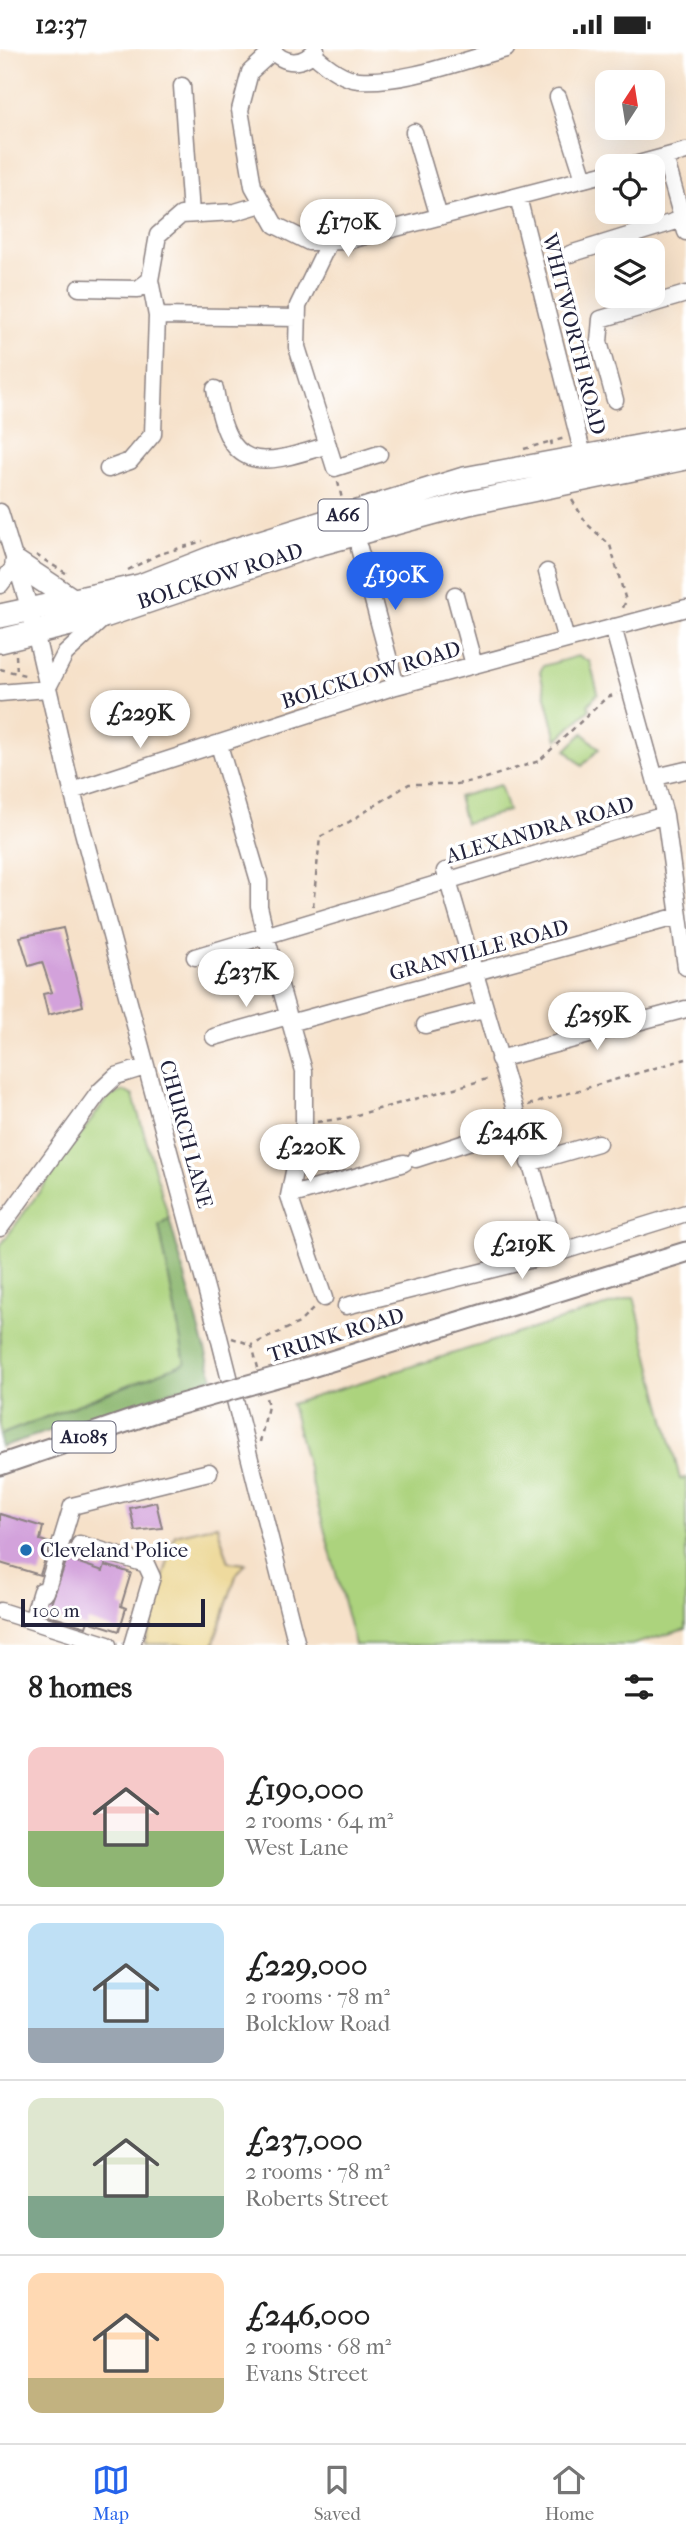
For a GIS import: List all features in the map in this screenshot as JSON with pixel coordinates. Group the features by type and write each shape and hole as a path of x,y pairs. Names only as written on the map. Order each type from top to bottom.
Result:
{"highway":[{"name":"BOLCKOW ROAD","path":"108,604 139,586 293,531 464,479 686,438"},
{"name":"BOLCKOW ROAD","path":"0,641 35,634 108,604 469,503 686,459"},
{"path":"17,563 74,601"},
{"name":"A66","path":"0,616 74,601 108,604"}],"main road":[{"name":"TRUNK ROAD","path":"0,1465 167,1408 305,1369 686,1252"}],"street":[{"path":"506,49 397,77 356,80 327,66 314,51 306,59 288,62 272,50 250,72 240,110 253,186 275,225 309,242 345,241 595,176"},
{"path":"182,86 191,214"},
{"path":"558,97 584,179"},
{"path":"414,132 439,217"},
{"path":"570,254 684,225 665,157 686,151"},
{"name":"WHITWORTH ROAD","path":"519,197 590,480"},
{"path":"107,469 130,461 153,434 157,316 150,280 158,235 181,215 235,212 262,204"},
{"path":"329,242 298,306 297,347 335,468 379,454"},
{"path":"79,288 138,289 150,280"},
{"path":"615,400 599,342 601,319 686,294"},
{"path":"157,316 298,318"},
{"path":"215,389 220,417 233,445 244,457 257,461 290,457 328,445"},
{"name":"CHURCH LANE","path":"0,512 30,610 72,791 218,1332 297,1645"},
{"path":"359,548 396,686"},
{"path":"0,585 17,563"},
{"path":"547,572 566,641"},
{"path":"455,595 474,665"},
{"path":"0,693 46,684 65,654 108,604"},
{"name":"BOLCKLOW ROAD","path":"72,791 396,686 686,608"},
{"path":"613,627 665,815 686,967"},
{"path":"219,745 259,881 259,906 266,936 304,1071 304,1123 289,1196 324,1298"},
{"path":"656,777 686,770"},
{"name":"ALEXANDRA ROAD","path":"195,957 446,875 665,815"},
{"path":"446,875 472,973 557,1253"},
{"name":"GRANVILLE ROAD","path":"214,1037 472,973 679,916"},
{"path":"501,1067 686,1009"},
{"path":"425,1025 483,1010"},
{"path":"0,1228 100,1091 116,1076 145,1067"},
{"path":"289,1196 517,1126"},
{"path":"529,1163 598,1143"},
{"path":"346,1306 557,1253 686,1213"},
{"path":"32,1622 41,1591 46,1592 72,1507 209,1472"},
{"path":"80,1544 146,1564 152,1577 132,1645"},
{"path":"0,1611 108,1645"}],"path":[{"path":"0,669 46,684"},
{"path":"311,920 320,837 409,784 457,784 539,761 607,697 632,691"},
{"path":"512,1109 686,1059"},
{"path":"304,1123 346,1118 501,1067"}],"green space":[{"path":"578,656 590,662 598,693 588,705 590,709 557,740 540,672 543,666"},
{"path":"583,733 599,749 582,766 566,750"},
{"path":"500,785 508,811 465,823 458,797"},
{"path":"124,1091 133,1096 169,1218 159,1225 185,1363 0,1435 0,1246 108,1097"},
{"path":"169,1218 213,1378 0,1447 0,1435 185,1363 159,1225"},
{"path":"634,1297 680,1479 686,1478 686,1629 631,1645 355,1645 291,1404"}],"sand":[{"path":"217,1525 229,1562 246,1564 237,1573 213,1645 145,1644 175,1535"}],"building":[{"path":"63,928 83,1006 48,1015 43,994 52,992 42,962 29,966 20,937"},
{"path":"156,1502 162,1528 135,1531 130,1508"},
{"name":"Cleveland Police","path":"0,1514 43,1527 40,1540 50,1543 40,1575 0,1563"},
{"path":"67,1559 103,1571 105,1565 131,1573 121,1606 126,1608 119,1631 88,1621 86,1627 47,1615"}],"place":[{"name":"Cleveland Police","path":"26,1550"}]}
